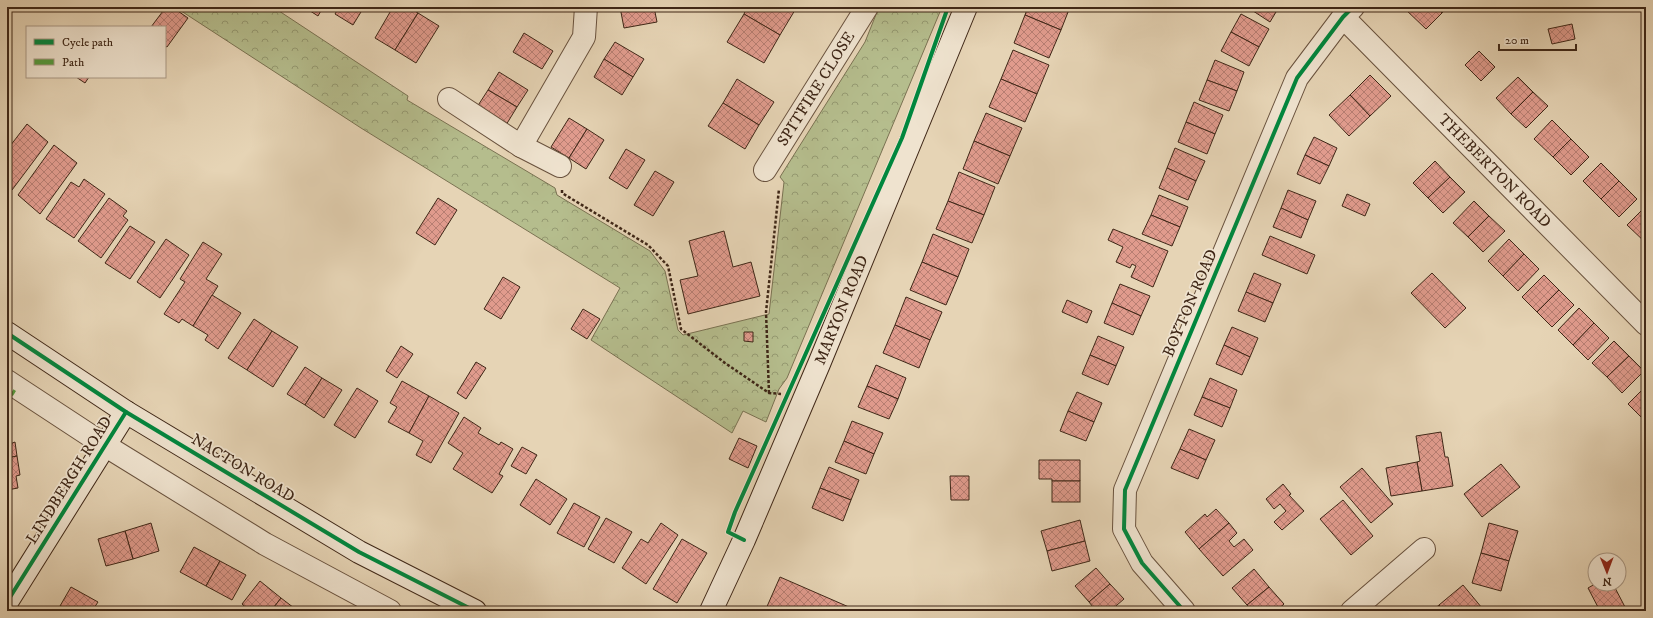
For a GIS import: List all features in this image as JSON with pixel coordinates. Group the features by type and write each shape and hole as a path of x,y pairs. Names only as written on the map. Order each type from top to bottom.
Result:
{"street":[{"path":"521,146 584,37 586,7"},
{"name":"SPITFIRE CLOSE","path":"764,170 867,7"},
{"name":"MARYON ROAD","path":"710,611 744,540 966,7"},
{"name":"THEBERTON ROAD","path":"1348,12 1646,324"},
{"name":"BOYTON ROAD","path":"1184,611 1142,563 1124,529 1125,490 1297,78 1348,12"},
{"path":"449,99 521,146 560,166"},
{"name":"NACTON ROAD","path":"7,333 126,412 359,552 474,611"},
{"path":"7,381 106,446 265,544 390,611"},
{"name":"LINDBERGH ROAD","path":"7,602 126,412"},
{"path":"1352,611 1424,549"}],"path":[{"path":"560,166 562,193 648,245 668,266 681,329 725,363 769,393 788,394 803,399"},
{"path":"764,170 780,183 766,312 769,393"}],"green space":[{"path":"175,7 273,7 408,96 407,100 555,188 557,195 650,251 665,271 678,330 683,335 769,314 784,182 780,177 865,42 879,7 942,7 787,378 779,389 766,422 743,411 732,433 591,340 620,288 361,128"}],"building":[{"path":"166,7 172,7 188,18 167,47 166,26 152,26"},
{"path":"304,7 323,7 318,16"},
{"path":"339,7 364,7 353,25 335,14"},
{"path":"393,7 408,7 418,13 395,50 375,38"},
{"path":"620,7 654,7 657,22 624,28"},
{"path":"747,7 789,7 795,10 780,35 744,14"},
{"path":"1028,7 1070,7 1061,30 1025,15"},
{"path":"1247,7 1279,7 1270,22"},
{"path":"1407,7 1436,7 1442,13 1426,29 1405,9"},
{"path":"1436,7 1448,7 1442,13"},
{"path":"418,13 439,26 416,63 395,50"},
{"path":"744,14 780,35 764,63 727,42"},
{"path":"1241,14 1269,29 1259,47 1231,32"},
{"path":"1025,15 1061,30 1049,58 1014,43"},
{"path":"1572,24 1575,39 1552,44 1548,29"},
{"path":"1231,32 1259,47 1249,66 1221,51"},
{"path":"524,33 553,51 542,69 513,52"},
{"path":"615,42 644,59 633,77 604,59"},
{"path":"1013,50 1049,65 1037,94 1001,79"},
{"path":"1479,51 1495,67 1481,81 1465,65"},
{"path":"604,59 633,77 622,95 594,77"},
{"path":"1215,60 1244,72 1237,91 1207,80"},
{"path":"499,72 528,90 517,107 488,90"},
{"path":"1370,75 1391,96 1370,116 1350,95"},
{"path":"1518,77 1533,92 1511,114 1496,98"},
{"path":"78,78 88,78 85,83"},
{"path":"737,79 774,102 759,125 723,103"},
{"path":"1001,79 1037,94 1025,122 989,107"},
{"path":"1207,80 1237,91 1229,111 1199,100"},
{"path":"488,90 517,107 506,125 477,107"},
{"path":"1533,92 1548,106 1526,128 1511,114"},
{"path":"1350,95 1370,116 1349,136 1329,115"},
{"path":"1194,102 1223,115 1215,134 1186,122"},
{"path":"723,103 759,125 745,149 708,126"},
{"path":"986,113 1022,128 1010,156 974,141"},
{"path":"569,118 587,129 569,158 551,147"},
{"path":"1552,120 1571,139 1553,157 1534,139"},
{"path":"1186,122 1215,134 1207,154 1178,142"},
{"path":"27,124 48,142 12,190 7,185 7,150"},
{"path":"587,129 604,140 586,169 569,158"},
{"path":"1314,137 1337,148 1329,166 1305,155"},
{"path":"1571,139 1589,157 1571,175 1553,157"},
{"path":"974,141 1010,156 998,184 963,169"},
{"path":"54,145 77,163 40,214 18,195"},
{"path":"1175,148 1205,161 1196,181 1167,168"},
{"path":"626,149 645,160 627,189 609,178"},
{"path":"1305,155 1329,166 1320,184 1297,174"},
{"path":"1435,161 1450,177 1428,198 1413,183"},
{"path":"1601,163 1619,181 1601,199 1583,181"},
{"path":"1167,168 1196,181 1188,200 1159,188"},
{"path":"655,171 674,182 653,216 634,205"},
{"path":"959,172 995,187 984,215 948,201"},
{"path":"1450,177 1465,192 1443,213 1428,198"},
{"path":"84,179 105,194 74,238 46,219 71,182 79,187"},
{"path":"1619,181 1637,199 1619,217 1601,199"},
{"path":"1288,190 1316,201 1308,220 1281,208"},
{"path":"1347,194 1370,204 1365,216 1342,206"},
{"path":"1159,195 1188,207 1180,227 1151,215"},
{"path":"109,198 127,211 123,216 128,220 101,258 78,241"},
{"path":"438,198 457,210 435,245 416,233"},
{"path":"948,201 984,215 972,243 936,229"},
{"path":"1474,201 1489,216 1468,237 1453,223"},
{"path":"1645,207 1646,208 1646,243 1627,225"},
{"path":"1281,208 1308,220 1301,238 1273,227"},
{"path":"1151,215 1180,227 1172,246 1142,234"},
{"path":"1489,216 1505,231 1483,252 1468,237"},
{"path":"130,226 155,242 130,279 105,263"},
{"path":"1113,229 1168,251 1153,287 1131,277 1136,266 1132,264 1130,268 1116,262 1123,247 1108,240"},
{"path":"724,231 733,267 751,262 760,296 688,314 680,280 698,276 689,241"},
{"path":"933,234 969,249 958,277 922,262"},
{"path":"1270,236 1315,255 1307,274 1262,255"},
{"path":"166,239 189,255 160,298 137,282"},
{"path":"1509,239 1524,254 1503,276 1488,261"},
{"path":"203,242 222,254 206,279 218,286 193,326 182,319 179,323 164,314 185,282 180,279"},
{"path":"1524,254 1539,269 1518,291 1503,276"},
{"path":"922,262 958,277 946,305 910,290"},
{"path":"1254,273 1281,284 1273,303 1246,292"},
{"path":"1432,273 1466,308 1445,328 1411,293"},
{"path":"1544,275 1559,290 1537,312 1522,297"},
{"path":"503,277 520,287 501,319 484,309"},
{"path":"1120,284 1150,296 1141,316 1112,303"},
{"path":"1559,290 1574,305 1552,327 1537,312"},
{"path":"1246,292 1273,303 1265,322 1238,311"},
{"path":"212,295 241,313 218,349 205,340 208,335 193,326"},
{"path":"906,297 942,312 930,340 895,325"},
{"path":"1067,300 1092,311 1087,323 1062,312"},
{"path":"1112,303 1141,316 1133,335 1104,323"},
{"path":"1579,308 1594,323 1573,345 1558,330"},
{"path":"583,309 600,319 587,339 571,329"},
{"path":"254,319 272,331 247,370 228,358"},
{"path":"1594,323 1609,338 1588,360 1573,345"},
{"path":"895,325 930,340 919,368 883,353"},
{"path":"1232,327 1258,338 1250,357 1224,345"},
{"path":"272,331 298,347 273,387 247,370"},
{"path":"744,332 753,332 753,342 744,341"},
{"path":"1098,336 1124,347 1116,366 1090,355"},
{"path":"1614,341 1629,356 1607,377 1592,363"},
{"path":"1224,345 1250,357 1242,375 1216,364"},
{"path":"401,346 413,354 397,378 386,371"},
{"path":"1090,355 1116,366 1108,385 1082,374"},
{"path":"1629,356 1644,371 1622,393 1607,377"},
{"path":"476,362 486,368 466,399 457,393"},
{"path":"876,365 906,378 898,399 867,386"},
{"path":"305,367 322,378 305,405 287,394"},
{"path":"322,378 342,390 324,418 305,405"},
{"path":"1210,378 1237,390 1230,408 1202,397"},
{"path":"402,381 429,396 409,433 388,422 397,407 390,403"},
{"path":"867,386 898,399 889,419 858,407"},
{"path":"1646,386 1646,416 1643,419 1628,404"},
{"path":"357,388 378,401 355,438 334,425"},
{"path":"1077,392 1102,403 1094,422 1068,411"},
{"path":"429,396 459,413 431,463 416,455 423,441 409,433"},
{"path":"1202,397 1230,408 1222,427 1194,415"},
{"path":"1068,411 1094,422 1086,441 1060,431"},
{"path":"464,417 481,428 478,433 499,445 501,442 513,449 499,474 503,476 492,493 453,469 463,453 448,443"},
{"path":"852,421 883,433 874,454 844,441"},
{"path":"1189,429 1215,440 1206,460 1180,449"},
{"path":"7,432 10,444 15,442 17,456 7,458"},
{"path":"1441,432 1445,457 1448,457 1453,486 1422,491 1417,462 1420,461 1416,436"},
{"path":"739,438 757,446 748,468 729,459"},
{"path":"844,441 874,454 866,474 835,462"},
{"path":"522,447 537,455 526,474 511,466"},
{"path":"1180,449 1206,460 1198,479 1171,468"},
{"path":"17,456 20,475 16,476 18,488 7,490 7,458"},
{"path":"1039,460 1080,460 1080,481 1052,481 1052,479 1039,479"},
{"path":"1417,462 1422,491 1391,496 1386,468"},
{"path":"1501,464 1520,487 1482,517 1464,494"},
{"path":"829,467 859,480 851,500 820,488"},
{"path":"1362,468 1393,504 1371,523 1340,487"},
{"path":"950,476 969,476 969,500 951,500"},
{"path":"536,479 567,499 550,525 520,505"},
{"path":"1052,481 1080,481 1080,502 1052,502"},
{"path":"1283,484 1291,494 1289,495 1304,511 1282,530 1274,522 1286,511 1280,504 1274,509 1266,499"},
{"path":"820,488 851,500 843,521 812,508"},
{"path":"1343,500 1373,536 1351,555 1320,519"},
{"path":"574,503 600,517 584,547 557,533"},
{"path":"1216,509 1229,523 1199,549 1185,532 1205,514 1207,517"},
{"path":"606,518 632,532 614,563 588,549"},
{"path":"1080,520 1085,541 1047,551 1041,531"},
{"path":"151,523 159,551 133,559 125,531"},
{"path":"661,523 678,535 646,584 622,568 641,539 648,543"},
{"path":"1229,523 1237,533 1229,541 1234,547 1244,539 1253,550 1223,576 1199,549"},
{"path":"1489,523 1518,531 1509,561 1481,553"},
{"path":"125,531 133,559 106,566 98,539"},
{"path":"682,539 707,553 677,603 653,589"},
{"path":"1085,541 1090,561 1052,571 1047,551"},
{"path":"194,547 220,561 206,586 180,572"},
{"path":"1481,553 1509,561 1501,591 1472,583"},
{"path":"220,561 246,575 232,600 206,586"},
{"path":"1096,568 1110,584 1089,602 1075,586"},
{"path":"1254,569 1269,587 1247,605 1232,588"},
{"path":"780,577 858,611 765,611"},
{"path":"260,581 281,598 271,611 250,611 242,604"},
{"path":"1110,584 1124,599 1110,611 1096,611 1089,602"},
{"path":"1463,585 1482,608 1478,611 1444,611 1439,605"},
{"path":"71,587 98,602 92,611 68,611 60,606"},
{"path":"1269,587 1284,604 1276,611 1252,611 1247,605"},
{"path":"1590,592 1617,592 1625,607 1618,611 1600,611"},
{"path":"281,598 298,611 271,611"},
{"path":"1439,605 1444,611 1432,611"},
{"path":"60,606 68,611 58,611"}],"marked path":[{"path":"7,403 16,388"}],"cycle path":[{"path":"744,540 728,532 735,512 902,138 948,7"},
{"path":"1184,611 1142,563 1124,529 1125,490 1297,78 1343,17 1353,7"},
{"path":"7,333 126,412 359,552 475,611"},
{"path":"7,602 126,412"}]}
